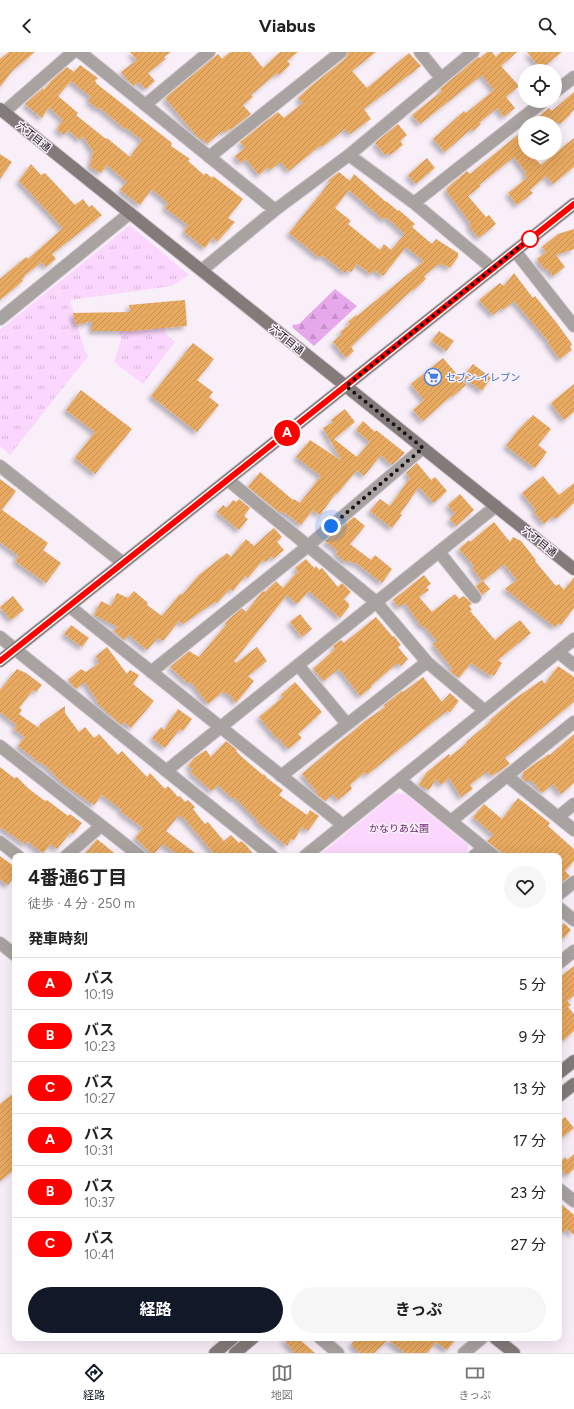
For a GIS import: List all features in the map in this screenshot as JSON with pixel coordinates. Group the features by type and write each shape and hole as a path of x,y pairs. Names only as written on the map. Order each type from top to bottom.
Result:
{"street":[{"path":"2,110 73,52"},
{"path":"80,52 275,210"},
{"path":"145,104 209,52"},
{"path":"209,157 341,52"},
{"path":"420,52 441,78"},
{"path":"202,270 275,210 349,154 473,52"},
{"path":"562,86 574,77"},
{"path":"414,203 535,108"},
{"name":"六丁目通","path":"2,110 574,569"},
{"path":"349,154 414,203 493,269"},
{"path":"0,661 574,204"},
{"path":"0,319 130,213"},
{"path":"515,251 574,326"},
{"path":"151,672 308,546 423,448"},
{"path":"0,466 123,563"},
{"path":"228,480 376,602 427,662 485,711"},
{"path":"166,771 496,506"},
{"path":"439,552 475,597"},
{"path":"69,606 343,825"},
{"path":"0,637 268,853"},
{"path":"309,853 574,640"},
{"path":"558,652 574,665"},
{"path":"281,776 427,662"},
{"path":"298,665 347,724"},
{"path":"451,821 574,722"},
{"path":"0,746 136,853"},
{"path":"507,776 574,830"},
{"path":"400,780 490,853"},
{"path":"558,817 574,804"},
{"path":"70,853 102,826"},
{"path":"0,842 14,853"},
{"path":"478,853 484,848"},
{"path":"562,892 574,882"},
{"path":"562,910 574,920"},
{"path":"0,943 12,953"},
{"path":"562,961 574,951"},
{"path":"562,1071 574,1061"},
{"path":"562,1092 574,1084"},
{"path":"562,1191 574,1201"},
{"path":"214,1353 229,1341"},
{"path":"235,1353 250,1341"},
{"path":"324,1341 338,1353"},
{"path":"464,1353 478,1341"},
{"path":"499,1341 514,1353"}],"green space":[{"path":"130,225 189,275 172,286 70,300 84,349 88,356 10,455 0,446 0,330"},
{"path":"335,289 357,306 314,346 293,328 292,325 299,324"},
{"path":"164,324 166,334 175,342 143,384 114,362 121,340 119,330"},
{"name":"かなりあ公園","path":"395,793 405,794 468,845 467,853 323,853"}],"building":[{"path":"9,52 35,52 13,70 0,87 0,59"},
{"path":"130,52 171,52 164,57 166,59 148,73 155,81 146,89 138,82 133,86 121,72 137,60"},
{"path":"230,52 250,52 263,68 280,52 298,52 287,61 290,64 289,66 279,75 277,73 251,95 253,97 243,105 251,114 231,130 230,128 224,133 222,131 207,144 202,138 200,140 165,98 218,54 222,59"},
{"path":"348,52 376,52 352,71 367,88 409,53 421,66 364,109 371,119 350,134 345,129 322,147 321,145 289,171 281,162 270,170 268,167 259,175 246,159 241,163 235,156 245,148 240,142 278,112 284,118 303,103 298,98 346,58"},
{"path":"487,52 492,52 496,57 501,52 517,52 501,66 518,85 518,87 506,97 515,108 504,117 497,108 479,123 481,124 473,131 471,129 445,152 433,139 464,111 466,113 494,90 482,75 420,124 412,115 442,91 440,89 478,57 480,58"},
{"path":"527,52 562,52 547,64 537,64"},
{"path":"80,65 98,78 95,81 97,84 172,143 171,146 190,159 188,161 204,175 206,173 212,178 213,176 243,199 228,218 235,222 217,242 213,237 205,248 184,232 188,225 165,208 168,203 152,189 140,205 120,190 127,182 107,165 101,173 90,167 93,151 83,136 80,140 68,130 64,135 57,129 63,120 49,107 42,118 25,104 43,88 44,90 52,80 67,67 74,72","holes":["71,81 91,97 88,101 98,109 100,108 125,129 126,128 142,140 130,157 76,115 78,113 58,96"]},
{"path":"574,92 574,110 562,122 562,116 539,116 549,108 552,111 555,108 562,108 562,102"},
{"path":"398,124 407,135 400,141 403,145 390,155 388,153 385,155 375,143"},
{"path":"518,135 518,160 536,160 541,165 547,160 562,160 562,148 574,138 574,167 553,184 546,176 530,190 533,193 517,205 508,193 527,178 524,175 527,174 514,157 479,185 481,186 468,196 486,217 489,215 496,224 479,238 469,226 471,224 447,192 447,188 467,171 470,174"},
{"path":"0,154 12,162 0,179"},
{"path":"427,158 435,168 416,184 408,175"},
{"path":"31,164 41,175 45,173 75,205 83,199 89,207 92,205 102,215 52,254 56,259 46,267 42,262 24,276 25,277 22,279 23,281 0,300 0,279 26,257 28,259 63,228 19,181"},
{"path":"339,172 350,181 354,174 386,202 398,211 399,210 415,224 412,227 432,244 436,239 458,253 458,257 450,268 446,265 445,267 442,263 438,266 437,265 424,276 426,279 414,290 413,289 351,347 354,351 346,358 333,342 342,334 340,332 350,324 348,322 424,261 406,247 383,276 375,270 371,274 357,264 351,272 347,270 345,273 322,255 320,258 289,233 330,182 328,181","holes":["349,190 384,220 386,217 405,234 391,250 384,244 380,250 348,224 351,221 335,208"]},
{"path":"574,229 574,249 556,255 565,267 553,276 547,268 545,270 537,259 546,252 542,247 558,234"},
{"path":"514,273 533,298 535,296 572,344 570,347 572,350 560,359 548,343 549,342 514,301 503,310 501,308 493,315 479,300 500,283 504,286"},
{"path":"185,300 187,326 131,331 92,331 92,321 76,325 73,313 130,312 129,305"},
{"path":"439,331 454,341 446,351 432,341"},
{"path":"193,343 214,359 197,380 213,392 209,397 219,405 197,432 151,396"},
{"path":"443,358 466,385 423,421 413,410 424,400 411,384"},
{"path":"473,364 491,378 482,391 463,377"},
{"path":"574,384 574,412 564,420 551,403"},
{"path":"81,390 132,429 95,474 75,458 95,432 66,410"},
{"path":"345,409 355,422 334,439 357,457 370,442 356,430 363,421 375,432 376,430 405,453 392,465 381,455 364,476 357,470 337,494 336,493 320,515 313,510 301,525 284,512 283,514 280,511 279,512 248,487 260,472 293,500 294,499 300,503 321,476 296,457 310,440 342,461 323,428 333,422 331,420"},
{"path":"533,415 551,429 538,445 547,452 535,468 506,446 518,430"},
{"path":"417,463 431,480 435,477 447,491 434,503 419,487 400,514 402,515 392,528 370,511 380,499 390,506 410,478 406,473"},
{"path":"543,476 559,495 574,483 574,503 556,519 553,516 544,524 534,512 536,510 522,493"},
{"path":"0,479 16,491 2,510 48,543 43,550 61,563 46,583 15,561 19,556 0,542"},
{"path":"460,494 474,510 456,526 450,519 455,514 448,505"},
{"path":"239,499 250,508 244,516 248,519 239,530 217,512 223,505 227,508 233,500 236,502"},
{"path":"354,517 365,526 350,544 371,560 375,555 392,569 382,583 355,562 354,564 349,560 347,563 336,554 338,551 325,541"},
{"path":"494,522 510,542 513,537 521,541 536,560 535,561 556,586 559,584 564,590 574,577 574,608 561,625 558,623 555,627 505,589 517,580 504,564 483,581 490,589 482,595 476,586 482,581 472,568 474,566 459,549"},
{"path":"274,528 282,537 277,542 284,550 273,559 271,556 266,562 263,560 248,578 245,576 233,591 230,589 217,603 215,602 183,624 179,621 163,641 158,638 147,650 129,635 124,640 114,631 118,627 94,615 101,601 111,606 117,593 128,598 134,591 148,603 147,605 162,616 180,594 182,595 199,575 227,553 231,557 246,539 254,546"},
{"path":"306,559 314,568 316,566 319,570 322,568 338,587 342,583 351,592 344,599 349,604 349,607 340,618 309,591 297,604 287,595 234,661 236,663 257,647 267,661 248,676 254,681 236,703 229,694 228,695 224,691 208,704 191,682 189,684 170,667 189,651 199,657 226,625 225,624 230,618 242,608 246,612 262,592 265,592 276,581 283,588 298,571 295,568"},
{"path":"424,575 431,584 426,587 429,590 419,597 432,612 455,594 459,599 464,596 472,604 469,606 472,610 470,611 495,640 520,620 531,633 498,660 502,663 494,676 492,674 491,676 471,663 459,678 450,671 452,668 433,644 437,641 424,626 422,627 405,603 399,607 393,600"},
{"path":"13,596 24,610 11,620 0,607"},
{"path":"300,614 312,629 302,637 290,622"},
{"path":"376,617 401,645 398,647 408,659 401,666 398,663 395,665 371,686 372,687 360,696 338,669 324,681 313,669 335,649 333,646 341,640 344,643"},
{"path":"71,625 89,638 82,647 64,634"},
{"path":"107,647 127,674 130,670 139,675 133,684 154,701 131,728 124,722 121,725 97,703 98,702 85,682 76,689 68,680 81,669 86,672 99,663 96,656"},
{"path":"558,666 574,677 574,702 505,758 510,764 492,776 488,771 470,785 473,789 461,797 449,778 441,785 436,779 429,790 419,785 426,773 449,754 450,755 448,758 467,743 466,742 513,700 542,680 545,684"},
{"path":"17,669 26,673 42,685 36,692 33,690 19,708 22,710 19,714 39,728 40,724 65,706 65,713 79,732 85,727 94,738 99,734 118,755 122,751 147,777 150,773 165,789 168,786 185,802 188,800 195,807 193,809 205,824 208,822 224,841 231,835 239,843 241,841 246,845 253,853 213,853 183,817 182,818 179,815 166,831 195,853 175,853 163,844 155,853 151,853 135,838 143,828 121,812 122,810 102,795 94,805 64,785 46,766 35,760 18,746 25,737 14,729 17,725 0,712 0,690"},
{"path":"423,677 442,702 450,693 459,701 450,712 447,711 367,775 365,772 350,785 352,789 338,800 333,794 325,801 316,793 317,792 302,774 365,721 385,707 384,705"},
{"path":"295,682 322,712 298,734 302,738 288,749 278,737 277,739 259,717 283,697 281,695"},
{"path":"178,709 192,719 183,731 180,729 165,748 152,738 161,727 164,730"},
{"path":"574,734 574,783 561,794 553,784 542,793 532,781 525,781 523,779 523,772 549,754 550,755"},
{"path":"226,741 237,750 236,751 243,758 283,790 279,795 307,815 310,810 319,816 308,831 302,827 294,840 291,839 287,846 257,822 258,821 235,798 233,799 218,785 212,791 190,772 193,769 188,766 194,758 206,750 211,757"},
{"path":"0,767 14,778 17,777 29,789 45,801 47,800 68,816 70,814 82,823 73,834 71,832 57,849 51,844 43,853 27,841 25,844 0,827"},
{"path":"518,798 550,823 548,826 574,849 574,861 565,871 570,876 562,882 562,853 502,853 487,841 494,835 473,817 484,804 502,819"},
{"path":"97,839 114,853 85,853"},
{"path":"0,856 12,865 12,880 8,885 0,879"},
{"path":"564,923 571,930 562,940 562,925"},
{"path":"574,966 574,996 567,1001 571,1005 568,1007 574,1014 574,1031 562,1041 562,976"},
{"path":"12,1094 12,1171 0,1181 0,1104"},
{"path":"565,1117 574,1128 562,1138 562,1120"},
{"path":"574,1154 574,1169 567,1175 562,1169 562,1160 565,1157 567,1160"},
{"path":"562,1205 574,1215 574,1235 567,1229 562,1233"},
{"path":"285,1341 301,1341 315,1353 295,1353"},
{"path":"354,1341 387,1341 374,1353 360,1353 351,1344"},
{"path":"389,1341 454,1341 447,1350 436,1342 427,1353 405,1353"}],"bus line":[{"name":"A","path":"0,661 574,204"}],"place":[{"name":"セブン-イレブン","path":"433,377"}],"route":[{"path":"331,526 423,448 346,386 533,236 530,239"}]}
